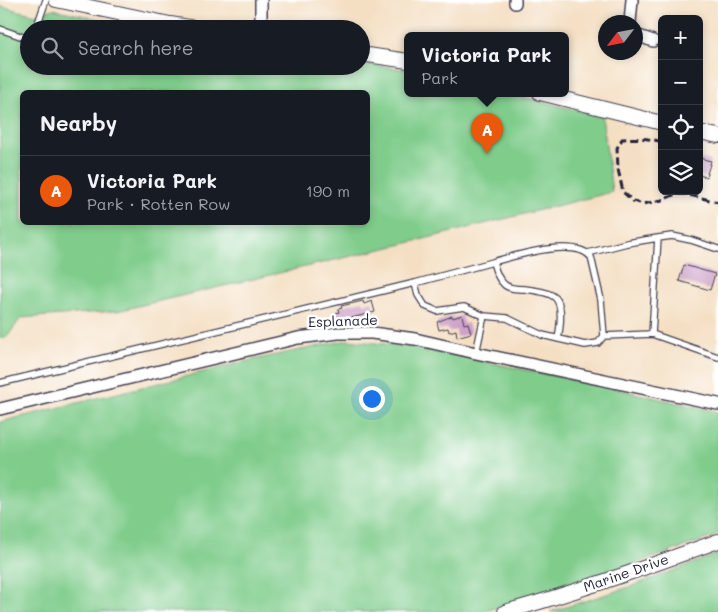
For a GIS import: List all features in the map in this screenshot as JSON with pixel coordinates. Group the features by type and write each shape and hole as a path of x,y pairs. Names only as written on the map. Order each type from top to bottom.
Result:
{"street":[{"path":"56,0 151,20"},
{"path":"261,0 261,20"},
{"path":"631,15 632,0"},
{"path":"643,37 653,41"},
{"path":"370,55 404,60"},
{"path":"556,97 658,122"},
{"path":"703,133 718,136"},
{"name":"Esplanade","path":"0,409 298,338 338,333 372,333 414,339 476,354 718,404"},
{"name":"Marine Drive","path":"505,612 639,570 718,541"}],"lane":[{"path":"39,20 46,0"},
{"path":"0,29 20,36"},
{"path":"0,383 415,283 522,253 560,247 588,253 627,243 672,236 718,249"},
{"path":"652,334 658,238"},
{"path":"415,283 418,295 425,306 436,311 464,307 484,316 507,318 542,335 592,345 598,343 604,336 601,300 591,257 588,253"},
{"path":"493,262 503,285 516,289 544,292 552,295 557,300 561,318 558,338"},
{"path":"476,354 484,316"},
{"path":"604,336 652,334 718,357"}],"green space":[{"path":"0,6 36,15 53,9 103,20 20,20 20,75 370,75 370,64 404,69 404,97 523,97 602,116 612,192 420,240 117,311 21,318 7,337 0,339"},
{"path":"348,340 421,348 718,412 718,535 571,586 481,612 0,612 0,422 252,360"},
{"path":"718,554 718,612 550,612 632,586"}],"building":[{"path":"703,159 711,161 706,177 703,176"},
{"path":"684,265 715,274 710,290 679,281"},
{"path":"363,301 364,304 372,301 375,312 335,322 333,314 339,312 338,309 342,308 341,306"},
{"path":"462,315 464,324 468,323 471,333 457,337 456,330 449,332 448,328 439,330 437,322 452,316 453,318"}],"railway":[{"path":"658,141 622,139 617,148 618,169 623,192 633,201 643,204 662,200 676,194 685,194 718,202"}],"place":[{"name":"Victoria Park","path":"487,154"}]}
